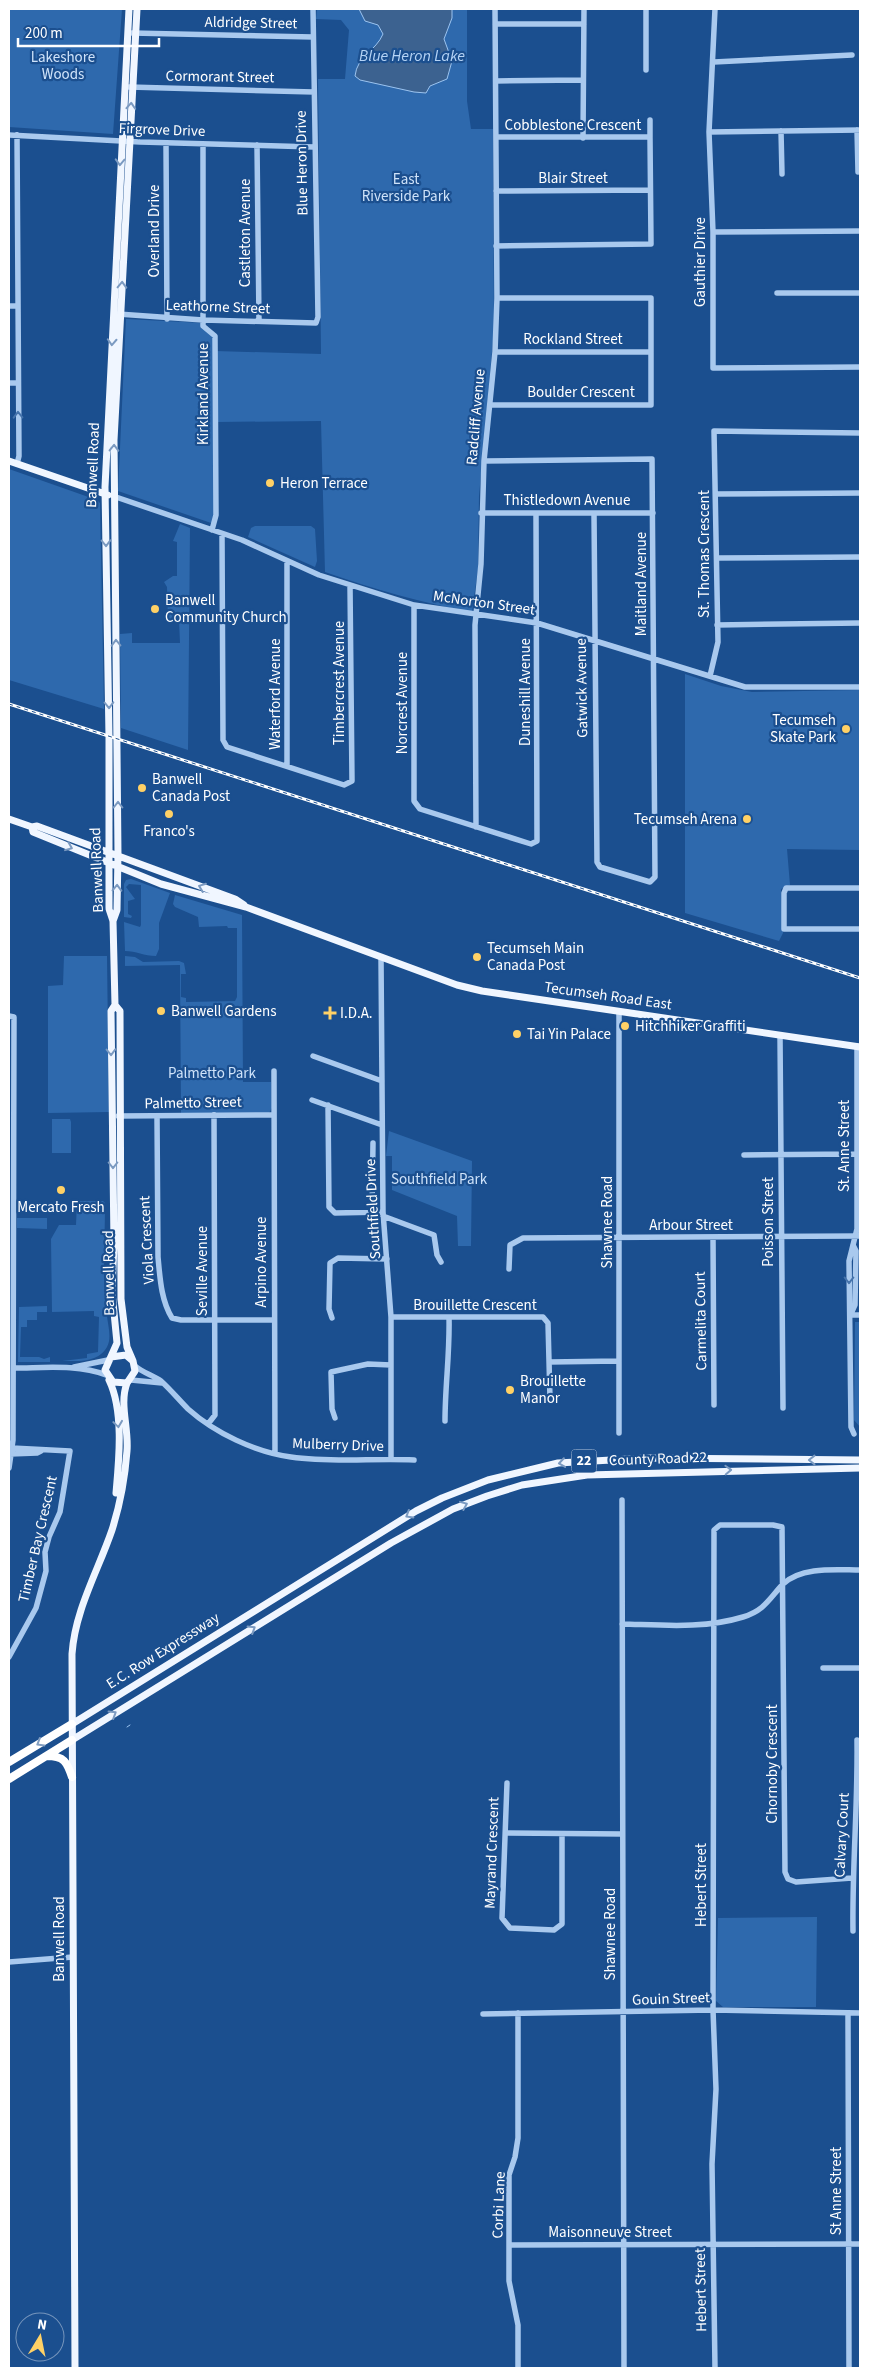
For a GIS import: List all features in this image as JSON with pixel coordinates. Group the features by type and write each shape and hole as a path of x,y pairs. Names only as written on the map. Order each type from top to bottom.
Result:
{"highway":[{"name":"E.C. Row Expressway","path":"9,1762 72,1724"},
{"name":"E.C. Row Expressway","path":"9,1779 72,1740"},
{"path":"45,1756 63,1758 72,1777"}],"main road":[{"name":"Banwell Road","path":"129,9 127,33 129,87"},
{"name":"Banwell Road","path":"113,922 117,910 118,854 113,496 125,142 137,9"},
{"name":"Banwell Road","path":"110,1358 117,1343 112,1292 114,1244 111,1011 115,1005 113,922 109,908 110,851 105,494 118,314"},
{"path":"9,461 113,496"},
{"name":"Tecumseh Road East","path":"9,819 32,827 37,826 110,851 235,899 246,907"},
{"name":"Tecumseh Road East","path":"32,827 34,832 161,884 246,907 457,985 482,991 858,1047"},
{"name":"Banwell Road","path":"115,1005 120,1011 121,1299 127,1347 134,1364"},
{"path":"126,1355 134,1364 134,1376 129,1381 117,1384 107,1377 105,1370 110,1358 126,1355"},
{"name":"Banwell Road","path":"107,1377 113,1391 120,1438 115,1516"},
{"name":"Banwell Road","path":"75,2368 72,1957 74,1634 118,1508 127,1447 123,1398 129,1381"},
{"name":"County Road 22","path":"331,1563 416,1511 442,1498 488,1480 534,1468 605,1459 860,1460"},
{"name":"County Road 22","path":"331,1580 422,1525 453,1509 522,1485 587,1475 860,1468"},
{"name":"E.C. Row Expressway","path":"72,1724 331,1563"},
{"name":"E.C. Row Expressway","path":"72,1740 331,1580"}],"street":[{"name":"Blue Heron Drive","path":"314,9 314,147 318,317"},
{"name":"Radcliff Avenue","path":"476,827 477,615 481,564 481,513 495,352 497,298 495,9"},
{"path":"583,138 584,9"},
{"path":"646,9 646,70"},
{"name":"Gauthier Drive","path":"715,9 714,62 709,97 713,232 713,368 860,367"},
{"path":"495,24 584,24"},
{"name":"Aldridge Street","path":"127,33 313,37"},
{"path":"714,62 852,55"},
{"path":"496,81 584,80"},
{"name":"Cormorant Street","path":"129,87 314,92"},
{"name":"Cobblestone Crescent","path":"496,246 651,244 650,120"},
{"path":"709,132 859,130 858,172"},
{"path":"781,131 782,174"},
{"name":"Firgrove Drive","path":"9,135 125,142 314,147"},
{"path":"16,464 19,456 17,135"},
{"name":"Cobblestone Crescent","path":"496,138 650,137"},
{"name":"Overland Drive","path":"166,143 167,319"},
{"name":"Kirkland Avenue","path":"203,144 203,326 215,336 216,515 212,530"},
{"name":"Castleton Avenue","path":"257,145 258,321"},
{"name":"Blair Street","path":"496,191 650,190"},
{"path":"9,221 17,221"},
{"path":"713,232 860,231"},
{"path":"778,293 860,293"},
{"name":"Boulder Crescent","path":"490,405 652,404 651,298 497,298"},
{"path":"9,306 18,306"},
{"name":"Leathorne Street","path":"118,314 167,319 316,323 318,317"},
{"name":"Rockland Street","path":"495,352 651,352"},
{"path":"9,383 18,383"},
{"name":"St. Thomas Crescent","path":"710,676 718,642 714,431 860,433"},
{"name":"Maitland Avenue","path":"484,462 652,459 655,877"},
{"path":"716,494 860,494"},
{"name":"McNorton Street","path":"113,496 242,540 287,561 350,585 414,605 537,623 745,687 860,687"},
{"name":"Thistledown Avenue","path":"481,513 653,513"},
{"name":"Duneshill Avenue","path":"476,827 531,844 537,841 536,513"},
{"name":"Gatwick Avenue","path":"594,513 597,862 600,867 650,882 655,877"},
{"path":"222,534 223,740 227,746 287,766"},
{"path":"717,558 860,557"},
{"name":"Waterford Avenue","path":"287,561 287,766"},
{"name":"Timbercrest Avenue","path":"287,766 344,785 352,781 350,585"},
{"name":"Norcrest Avenue","path":"414,605 414,801 420,809 476,827"},
{"path":"717,625 860,623"},
{"path":"860,888 786,888 784,892 784,929 860,929"},
{"name":"Southfield Drive","path":"381,957 383,1214 391,1317 391,1459"},
{"name":"Shawnee Road","path":"619,1012 619,1433"},
{"path":"9,1016 14,1016 11,1084 14,1368 9,1468"},
{"name":"Poisson Street","path":"780,1035 780,1237 783,1408"},
{"name":"St. Anne Street","path":"854,1434 851,1427 849,1262 853,1245 858,1236 858,1047"},
{"path":"312,1056 382,1081"},
{"name":"Arpino Avenue","path":"274,1072 275,1453"},
{"path":"312,1100 382,1125"},
{"path":"328,1106 329,1207 335,1213 372,1212 383,1214 434,1235 436,1255 441,1262"},
{"name":"Palmetto Street","path":"112,1116 273,1115"},
{"name":"Viola Crescent","path":"157,1116 158,1257 160,1280 167,1309 172,1318 182,1320 274,1320"},
{"name":"Seville Avenue","path":"208,1424 215,1414 214,1116"},
{"path":"372,1212 373,1143"},
{"path":"744,1155 857,1154"},
{"name":"Arbour Street","path":"509,1269 510,1245 523,1238 858,1236"},
{"name":"Carmelita Court","path":"713,1237 714,1405"},
{"path":"332,1318 329,1308 330,1263 338,1258 387,1258"},
{"path":"850,1315 860,1315"},
{"name":"Brouillette Crescent","path":"391,1317 543,1318 548,1323 550,1399"},
{"path":"445,1421 449,1317"},
{"path":"70,1368 100,1364 110,1358"},
{"path":"549,1362 619,1361"},
{"name":"Mulberry Drive","path":"134,1364 164,1383 189,1410 208,1424 239,1441 290,1457 330,1460 414,1460"},
{"path":"335,1418 332,1409 331,1372 368,1364 391,1365"},
{"path":"14,1368 70,1368 95,1371 107,1377"},
{"path":"129,1381 164,1383"},
{"name":"Timber Bay Crescent","path":"9,1657 36,1608 46,1571 45,1552 49,1537 60,1512 70,1451 41,1451 36,1448 10,1454"},
{"name":"Shawnee Road","path":"622,1500 624,2368"},
{"name":"Hebert Street","path":"715,2368 712,2164 716,2089 713,2010 714,1530 720,1525 773,1525 782,1527 784,1584"},
{"path":"622,1624 714,1624 744,1617 758,1610 771,1601 784,1584 796,1576 819,1571 860,1570"},
{"name":"Chornoby Crescent","path":"784,1584 785,1872 788,1879 796,1882 852,1878"},
{"path":"824,1668 860,1668"},
{"name":"Calvary Court","path":"853,1931 852,1878 859,1776 857,1740"},
{"name":"Mayrand Crescent","path":"507,1782 502,1918 510,1928 554,1930 562,1924 562,1834"},
{"path":"506,1833 622,1834"},
{"path":"9,1962 72,1957"},
{"name":"Gouin Street","path":"483,2014 713,2010 860,2012"},
{"name":"Corbi Lane","path":"518,2013 518,2138 516,2157 509,2175 509,2281 518,2326 518,2368"},
{"name":"St Anne Street","path":"848,2013 849,2368"},
{"name":"Maisonneuve Street","path":"510,2245 860,2244"}],"green space":[{"name":"Lakeshore Woods","path":"9,9 122,9 113,134 9,127"},
{"name":"East Riverside Park","path":"317,9 467,9 467,101 471,129 493,129 494,330 479,496 478,569 472,612 398,595 325,572 321,421 216,422 214,524 118,491 126,319 203,323 215,336 215,351 321,354 318,79 345,79 349,30 341,20 316,19"},
{"path":"9,469 97,500 100,503 104,709 9,680"},
{"path":"180,524 190,528 188,750 121,728 120,634 132,633 132,643 180,643 179,620 168,620 167,587 164,582 173,576 177,576 177,542 173,541"},
{"path":"255,526 311,526 315,529 317,561 315,567 248,537 251,528"},
{"path":"685,674 721,686 752,692 860,690 860,850 787,849 790,885 781,889 783,933 779,941 685,913"},
{"path":"131,879 170,893 159,923 159,949 156,956 125,951 124,922 140,927 141,925 141,885 129,884 126,887 135,899 128,901 128,914 132,916 131,918 124,917 124,884 126,880"},
{"name":"Palmetto Park","path":"175,895 242,915 243,1082 271,1082 272,1108 269,1113 181,1113 180,965 125,966 125,956 135,957 143,962 179,961 184,963 186,974 181,974 181,997 186,998 186,1002 235,1001 237,997 237,928 228,928 227,926 199,927 198,917 175,907 173,904"},
{"path":"64,956 107,956 109,1112 48,1113 48,986 63,985"},
{"path":"52,1119 70,1119 71,1153 52,1153"},
{"name":"Southfield Park","path":"389,1131 472,1161 471,1246 458,1246 457,1216 392,1190 392,1156 386,1156"},
{"path":"77,1201 103,1201 105,1203 105,1302 109,1340 107,1347 98,1356 81,1361 62,1361 87,1358 87,1354 98,1352 99,1317 94,1316 94,1311 52,1312 51,1239 59,1225 76,1225"},
{"path":"17,1218 47,1218 47,1229 17,1228"},
{"path":"47,1306 47,1312 37,1312 37,1320 27,1320 27,1327 21,1327 20,1357 39,1357 44,1359 50,1357 50,1362 18,1362 19,1307"},
{"path":"855,1322 860,1322 860,1427 854,1420"},
{"path":"817,1917 816,2007 723,2007 716,2001 718,1918"}],"water":[{"name":"Blue Heron Lake","path":"359,9 452,9 452,18 444,39 452,61 447,79 430,86 426,93 360,80 355,76 359,63 376,45 383,34 378,25 365,21"}],"railway":[{"path":"9,704 860,978"}],"place":[{"name":"Heron Terrace","path":"270,483"},
{"name":"Banwell Community Church","path":"155,609"},
{"name":"Tecumseh Skate Park","path":"846,729"},
{"name":"Banwell Canada Post","path":"142,788"},
{"name":"Franco's","path":"169,814"},
{"name":"Tecumseh Arena","path":"747,819"},
{"name":"Tecumseh Main Canada Post","path":"477,957"},
{"name":"Banwell Gardens","path":"161,1011"},
{"name":"I.D.A.","path":"330,1013"},
{"name":"Hitchhiker Graffiti","path":"625,1026"},
{"name":"Tai Yin Palace","path":"517,1034"},
{"name":"Mercato Fresh","path":"61,1190"},
{"name":"Brouillette Manor","path":"510,1390"}]}
